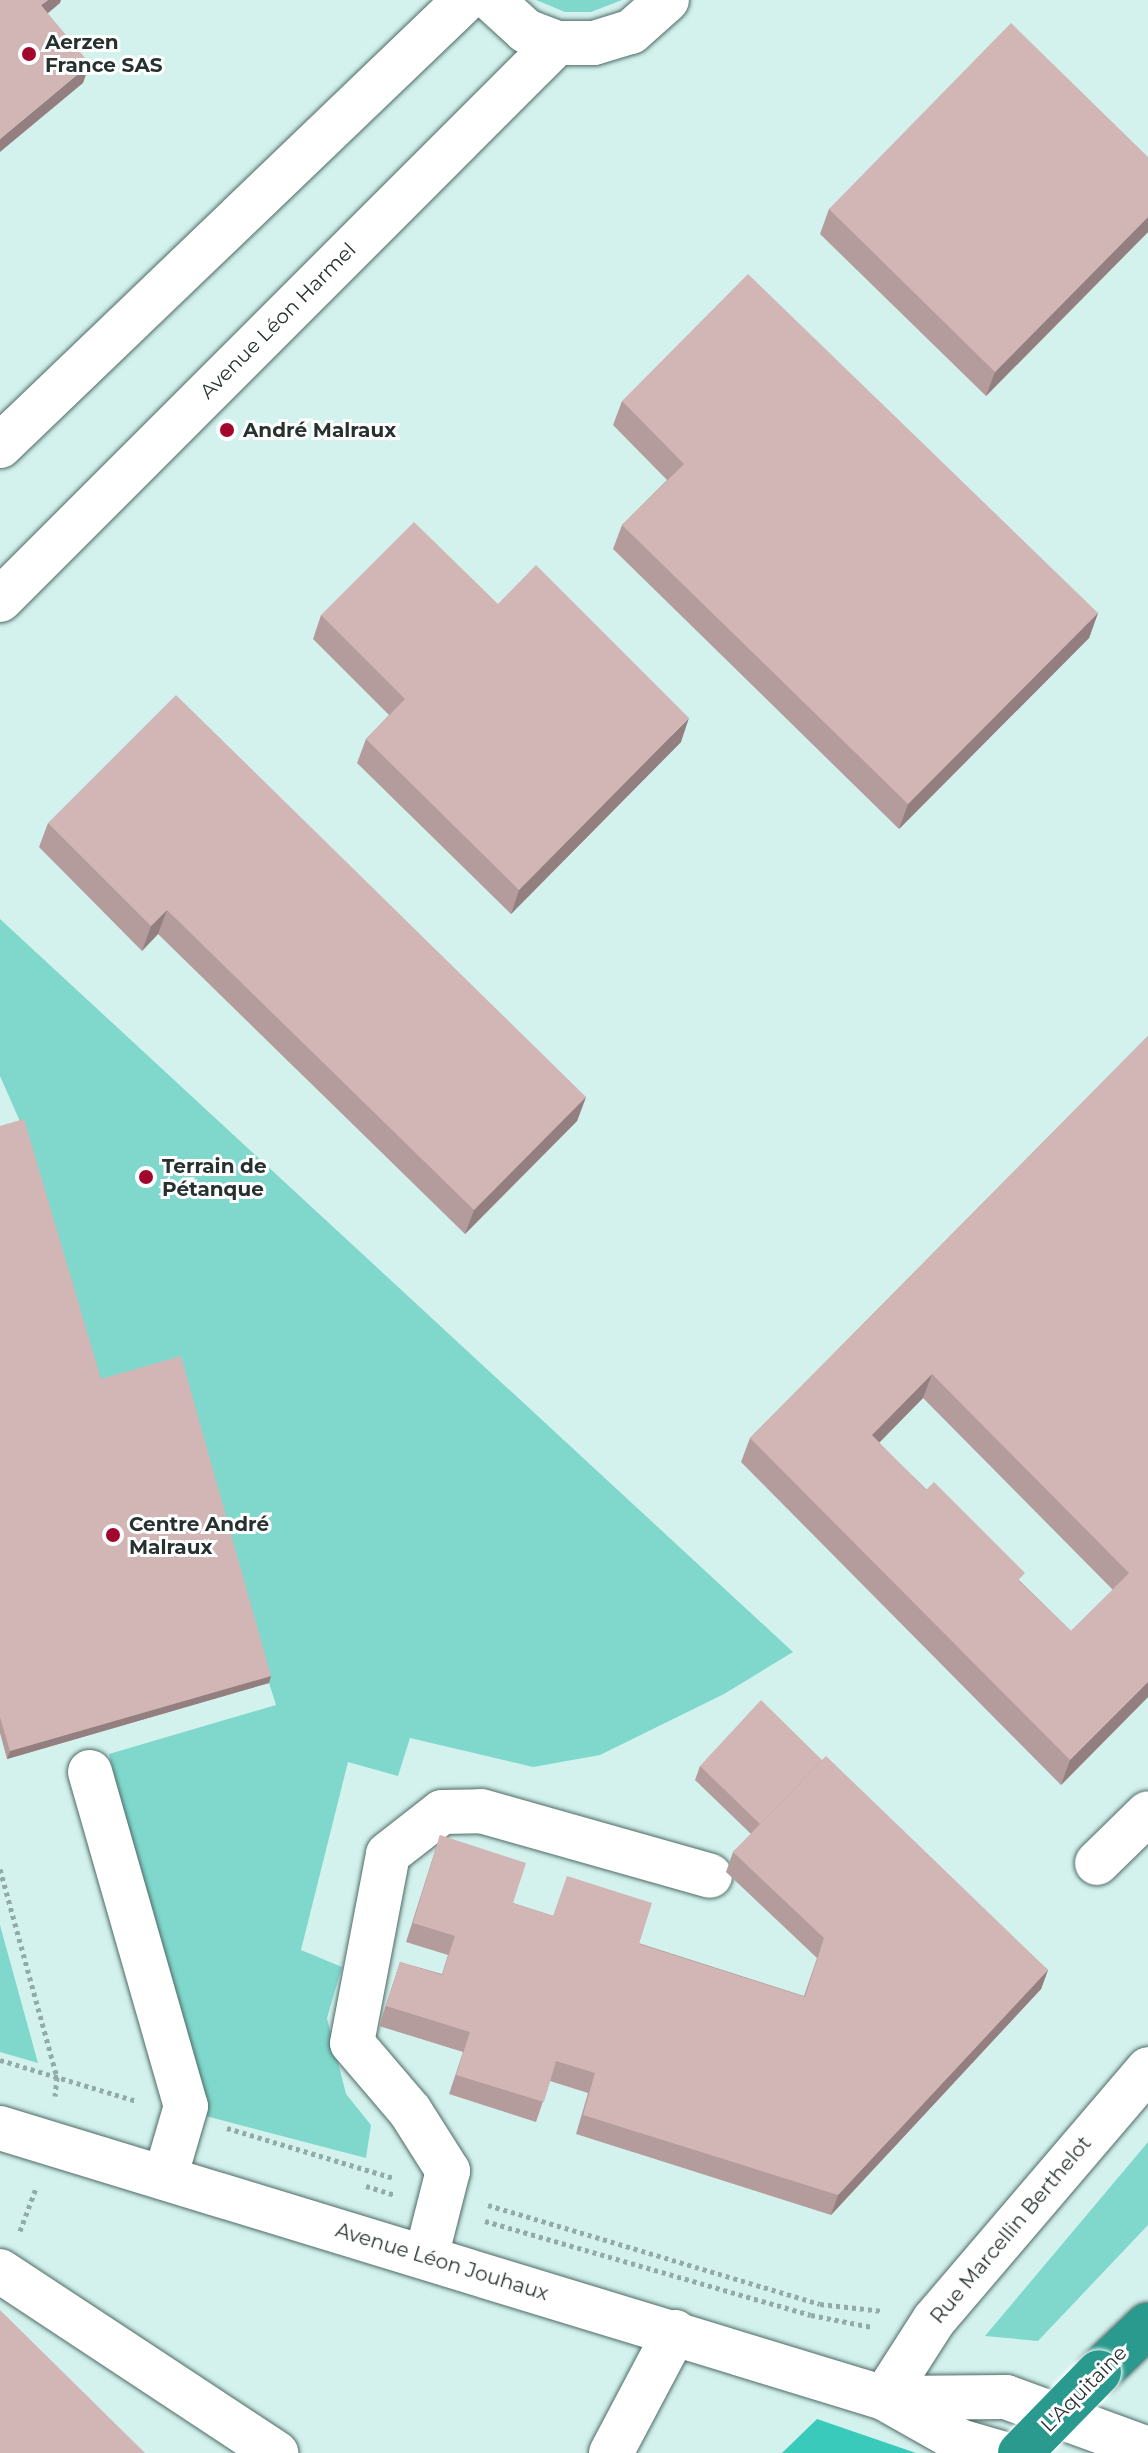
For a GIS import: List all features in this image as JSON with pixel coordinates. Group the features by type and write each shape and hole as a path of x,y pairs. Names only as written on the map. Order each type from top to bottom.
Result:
{"highway":[{"name":"L'Aquitaine","path":"1020,2453 1148,2325"}],"street":[{"path":"0,446 465,0"},
{"path":"492,0 526,31 557,43 594,43 631,32 667,0"},
{"name":"Avenue Léon Harmel","path":"0,600 557,43"},
{"path":"90,1772 186,2106 165,2178"},
{"path":"426,2257 448,2171 410,2111 352,2043 388,1854 442,1812 481,1811 710,1876"},
{"path":"1097,1863 1148,1813"},
{"name":"Rue Marcellin Berthelot","path":"884,2398 934,2320 1148,2069"},
{"name":"Avenue Léon Jouhaux","path":"0,2128 884,2398 960,2441 1001,2453"},
{"path":"0,2271 276,2453"},
{"path":"611,2453 675,2332"},
{"name":"Avenue Léon Jouhaux","path":"884,2398 1006,2397 1148,2449"}],"path":[{"path":"0,1869 57,2077 50,2144 30,2206"}],"shaded area":[{"path":"536,0 622,0 591,12 565,12"},
{"path":"0,919 793,1652 724,1694 600,1755 533,1767 410,1738 398,1776 348,1762 301,1950 342,1967 327,2018 346,2094 371,2125 366,2158 202,2115 109,1754 276,1705 269,1683 98,1386 22,1126 0,1076"},
{"path":"0,1925 38,2063 0,2052"},
{"path":"1148,2142 1148,2225 1038,2341 985,2336"}],"green space":[{"path":"817,2419 916,2453 782,2453"}],"building":[{"name":"Aerzen France SAS","path":"0,0 48,0 41,5 90,64 0,139"},
{"path":"1011,23 1148,157 1148,217 995,372 829,209"},
{"path":"748,274 1098,613 908,804 622,525 684,464 622,401"},
{"path":"414,522 498,604 536,565 689,718 519,890 366,739 405,699 321,615"},
{"path":"176,695 586,1097 474,1210 167,910 151,926 48,823"},
{"path":"1148,1036 1148,1682 1070,1760 750,1438","holes":["932,1374 1129,1573 1071,1631 1018,1580 1025,1573 934,1482 926,1490 872,1435"]},
{"name":"Centre André Malraux","path":"24,1119 101,1379 181,1356 271,1676 10,1751 0,1717 0,1126"},
{"path":"761,1700 822,1760 760,1824 700,1766"},
{"path":"826,1756 1048,1970 838,2195 583,2115 595,2073 556,2061 544,2102 456,2075 470,2032 386,2006 400,1962 442,1975 455,1936 413,1923 440,1835 526,1863 513,1903 553,1916 567,1876 652,1903 639,1944 805,1997 824,1938 733,1852"},
{"path":"0,2310 145,2453 0,2453"}],"place":[{"name":"Aerzen France SAS","path":"29,54"},
{"name":"André Malraux","path":"227,430"},
{"name":"Terrain de Pétanque","path":"146,1177"},
{"name":"Centre André Malraux","path":"113,1535"}]}
